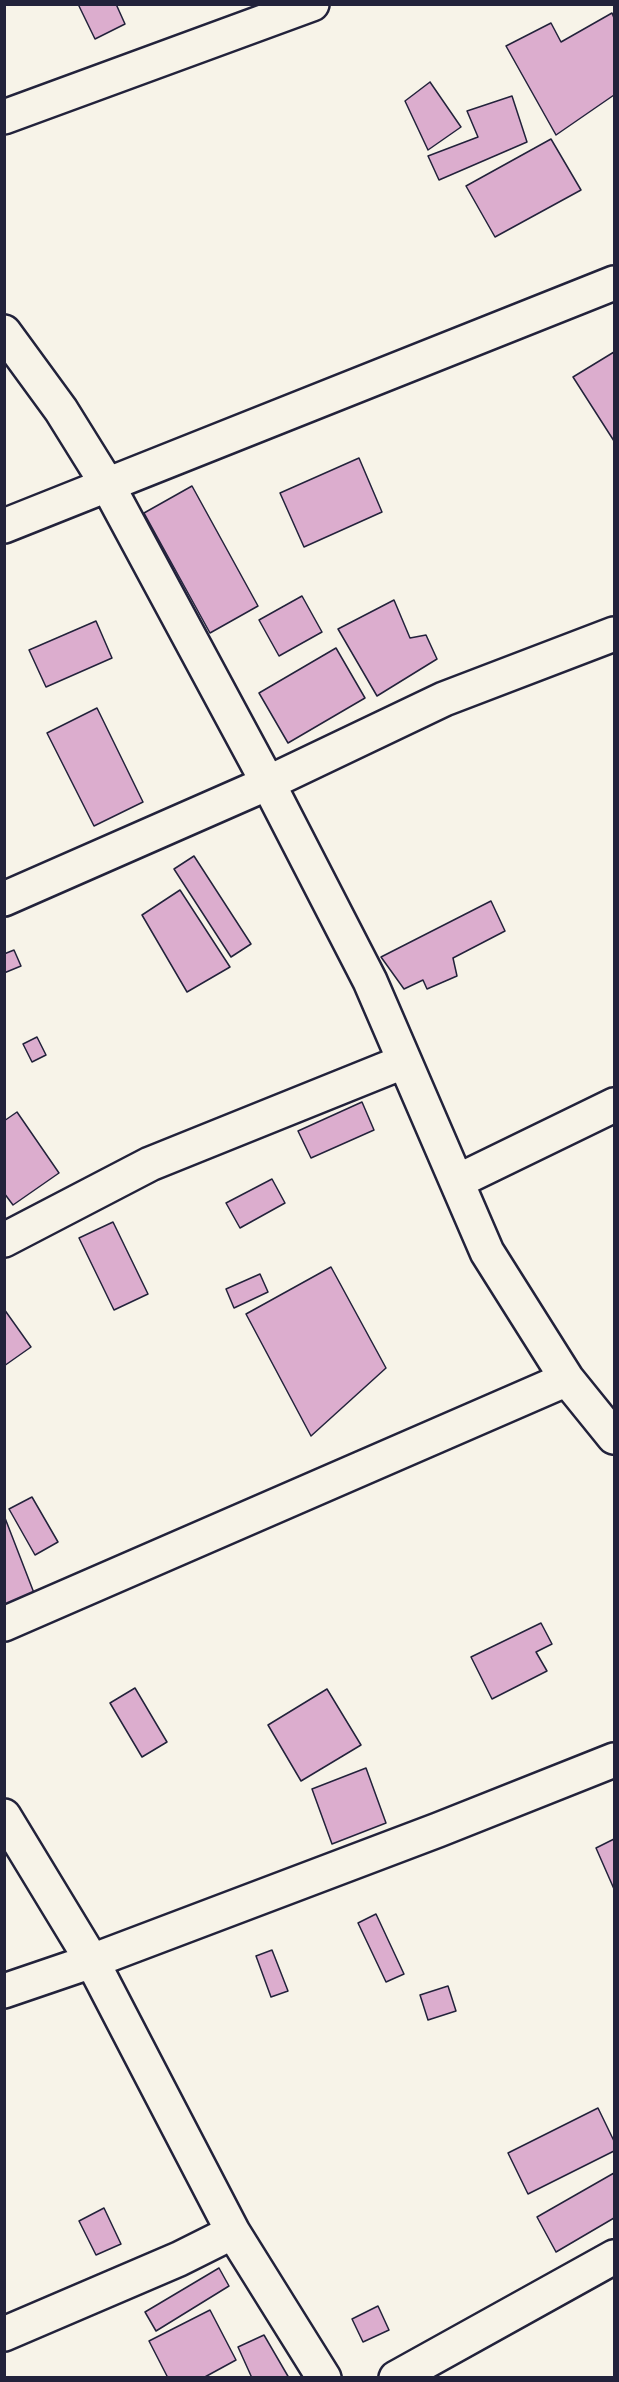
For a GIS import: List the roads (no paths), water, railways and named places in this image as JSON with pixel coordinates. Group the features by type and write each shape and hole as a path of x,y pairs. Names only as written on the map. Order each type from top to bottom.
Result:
{"street":[{"path":"4,117 312,4"},
{"path":"4,526 615,283"},
{"path":"4,332 61,410 107,484 268,783 370,981 403,1062 458,1181 487,1252 567,1379 615,1437"},
{"path":"4,899 268,783 444,699 615,633"},
{"path":"4,1240 150,1164 403,1062"},
{"path":"458,1181 615,1105"},
{"path":"4,1624 567,1379"},
{"path":"4,1991 92,1961 438,1830 615,1760"},
{"path":"4,1816 92,1961 233,2232 324,2378"},
{"path":"4,2334 179,2259 233,2232"},
{"path":"396,2378 615,2257"}]}
